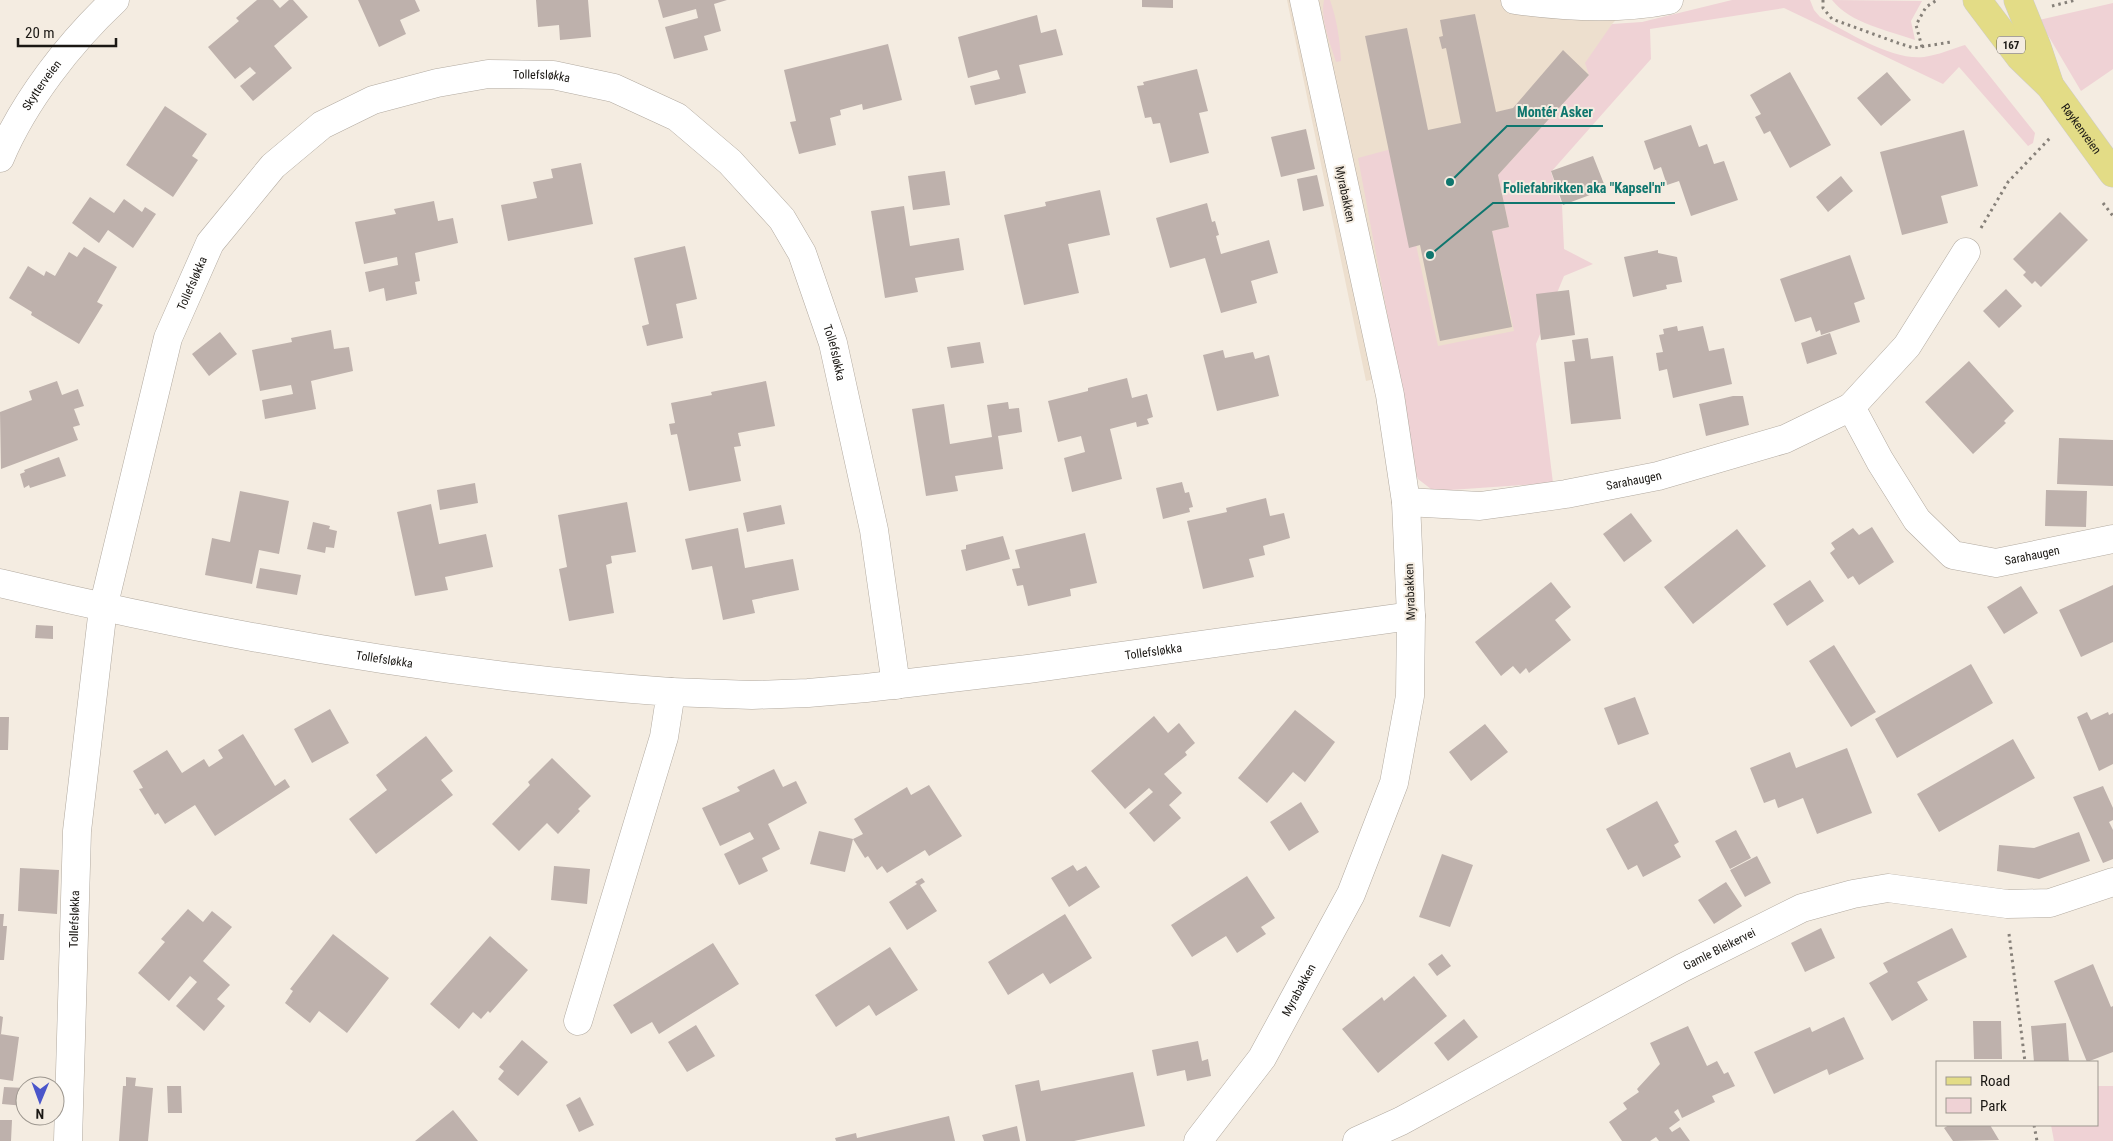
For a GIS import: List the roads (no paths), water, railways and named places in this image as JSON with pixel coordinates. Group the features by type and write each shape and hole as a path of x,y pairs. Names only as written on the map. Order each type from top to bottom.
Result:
{"main road":[{"name":"Røykenveien","path":"1977,0 2020,57 2050,86 2113,173"},
{"name":"Røykenveien","path":"2018,0 2037,46 2050,86"}],"street":[{"name":"Skytterveien","path":"0,158 11,131 40,86 101,13 115,0"},
{"name":"Myrabakken","path":"1198,1141 1262,1058 1351,894 1394,783 1410,696 1411,616 1406,502 1390,394 1304,0"},
{"path":"1515,0 1560,6 1600,6 1669,0"},
{"name":"Tollefsløkka","path":"68,1141 77,831 103,608 168,338 210,243 273,166 322,125 373,100 437,83 488,74 553,75 614,88 677,117 730,162 782,219 802,253 833,343 874,530 896,685"},
{"name":"Sarahaugen","path":"1406,502 1480,506 1566,494 1658,476 1786,438 1852,407 1907,346 1966,252"},
{"name":"Sarahaugen","path":"1852,407 1880,461 1917,520 1953,555 1996,564 2113,539"},
{"name":"Tollefsløkka","path":"0,583 103,608 324,650 570,685 752,695 808,694 896,685 1028,669 1411,616"},
{"path":"578,1022 664,737 671,692"},
{"name":"Gamle Bleikervei","path":"1357,1141 1401,1121 1682,968 1802,908 1853,894 1888,888 2007,904 2050,903 2113,882"}],"place":[{"name":"Montér Asker","path":"1450,182"},
{"name":"Foliefabrikken aka \"Kapsel'n\"","path":"1430,255"}]}
